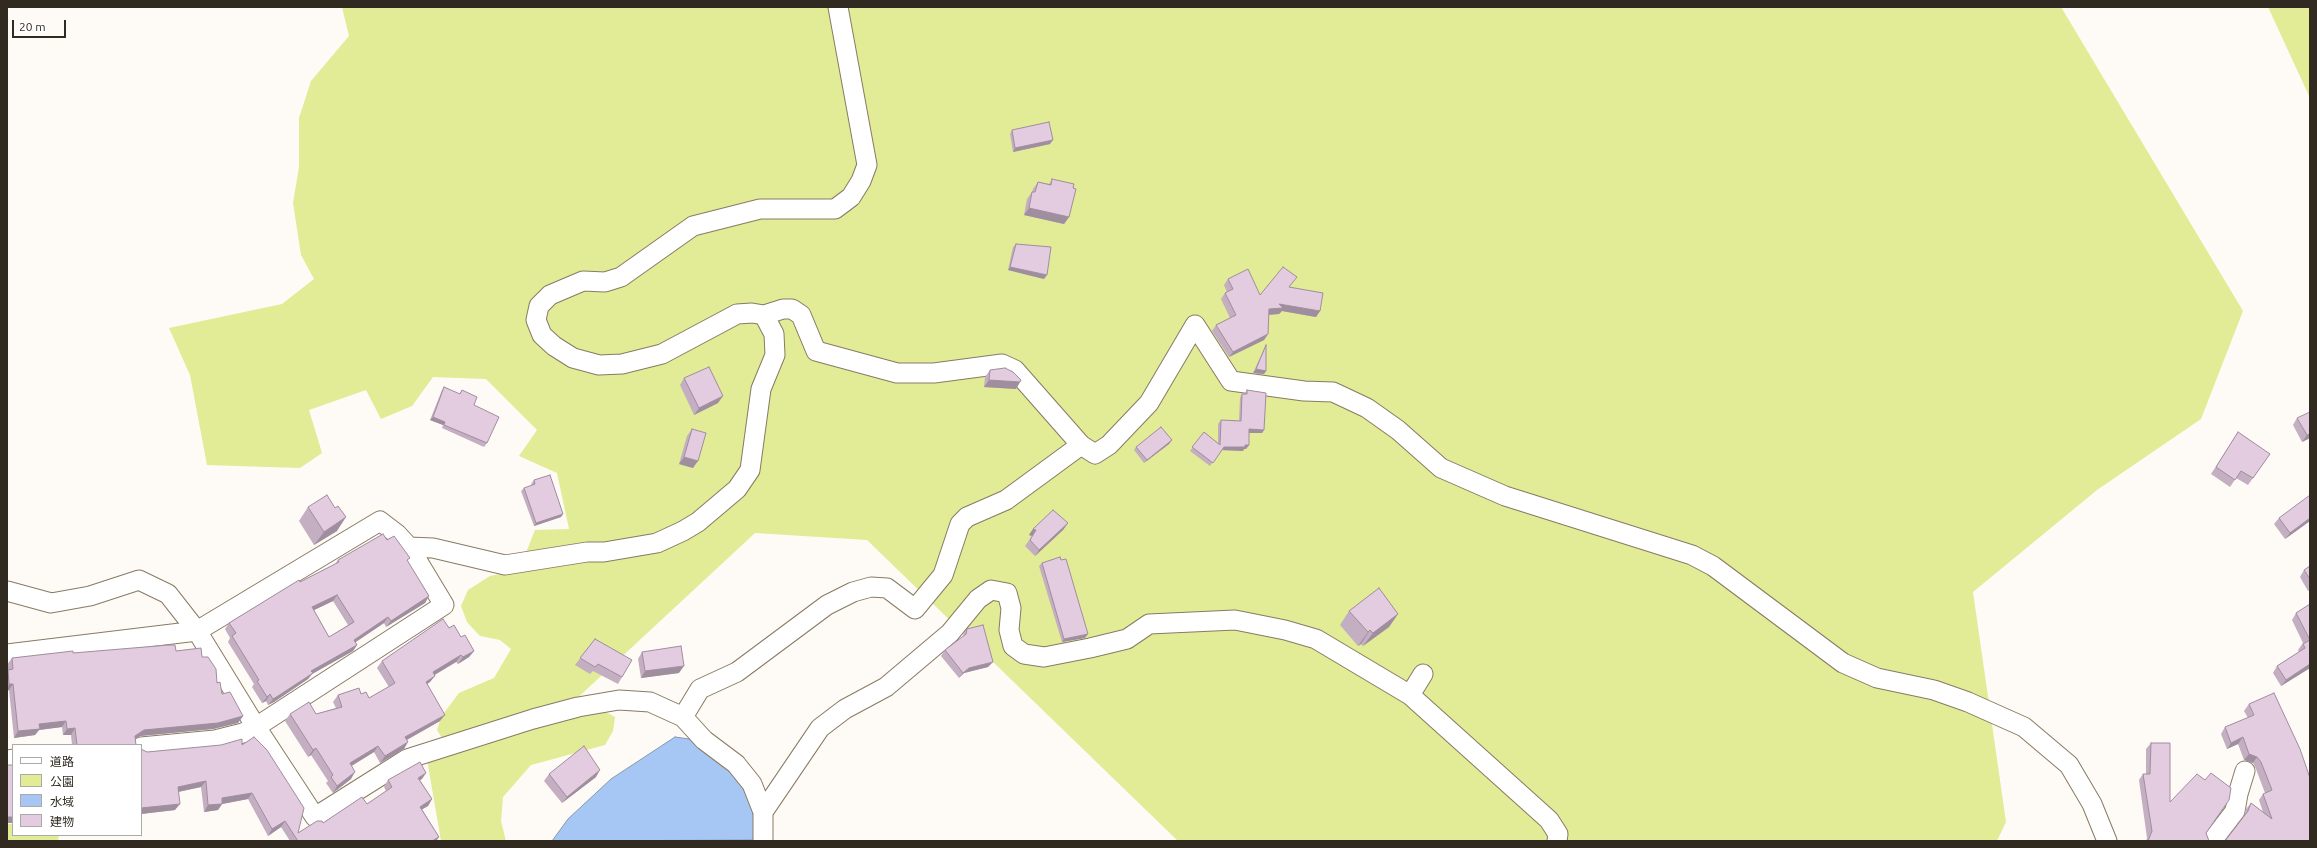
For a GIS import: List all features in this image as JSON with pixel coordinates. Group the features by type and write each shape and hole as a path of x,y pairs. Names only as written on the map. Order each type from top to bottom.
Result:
{"street":[{"path":"838,7 866,165 861,181 851,197 835,209 760,209 693,226 621,277 605,282 583,281 550,295 539,306 536,320 542,334 554,346 573,358 599,365 622,364 662,354 737,314 752,313 764,315 783,309 792,309 801,315 816,351 897,373 934,373 1002,364 1015,370 1082,445 1095,454 1109,445 1149,403 1195,325 1231,381 1304,391 1332,392 1367,408 1398,430 1441,468 1505,496 1692,555 1714,566 1843,663 1877,678 1934,690 2024,727 2069,765 2092,804 2107,841"},
{"path":"409,548 433,548 505,565 587,552 604,552 657,543 698,522 737,489 750,470 761,389 775,354 774,334 764,315"},
{"path":"683,716 700,689 737,672 827,605 853,592 871,587 887,588 915,609 943,575 960,524 967,517 1006,500 1082,445"},
{"path":"7,654 197,631 380,521 396,534 409,548 444,605 256,727 243,733 215,740 142,747"},
{"path":"7,591 51,603 90,596 139,580 168,594 197,631 256,727 315,817 407,759 533,719 578,707 619,700 650,702 683,716 704,740 736,764 752,784 763,812 763,841"},
{"path":"763,812 820,728 844,709 892,682 950,633 978,599 991,590 1007,593 1012,608 1010,630 1013,646 1024,654 1044,657 1090,648 1127,639 1149,624 1235,620 1285,630 1316,640 1410,695 1549,820 1558,834 1558,841"},
{"path":"1410,695 1424,674"},
{"path":"2212,841 2235,811 2238,794 2246,771"}],"green space":[{"path":"342,7 2061,7 2243,311 2201,419 2097,490 1973,592 2006,822 1997,841 1178,841 867,540 755,533 573,702 445,743 437,730 441,717 459,693 494,678 511,649 500,640 480,636 467,622 461,606 468,590 490,576 519,570 535,530 569,529 557,473 519,456 537,430 486,379 433,377 412,406 381,419 366,390 309,410 322,453 300,468 207,465 190,375 169,328 282,304 314,279 301,255 293,203 299,167 299,118 311,81 349,36"},
{"path":"2268,7 2310,7 2310,98"},
{"path":"604,711 615,717 613,731 605,745 531,765 503,797 501,821 506,841 441,841 427,759 568,716"},
{"path":"7,824 12,824 12,836 59,836 58,841 7,841"}],"water":[{"path":"675,737 689,739 728,769 748,795 754,817 755,840 552,841 568,819 611,779"}],"building":[{"path":"1049,122 1053,140 1015,148 1012,130"},
{"path":"1052,179 1074,184 1073,188 1076,189 1069,217 1029,208 1032,192 1035,192 1038,182 1051,185"},
{"path":"1016,244 1051,247 1047,275 1010,267"},
{"path":"1283,267 1297,277 1289,287 1323,293 1320,311 1279,304 1283,308 1269,309 1268,334 1233,352 1216,325 1236,315 1225,293 1233,289 1228,279 1248,269 1260,295"},
{"path":"1266,345 1266,371 1256,369"},
{"path":"709,367 723,396 699,408 684,378"},
{"path":"1005,368 1013,372 1021,380 1020,382 989,380 990,370"},
{"path":"444,387 460,394 462,390 477,397 474,405 499,417 487,443 444,425 445,422 433,417"},
{"path":"1247,390 1266,393 1264,430 1249,429 1249,445 1245,445 1245,447 1224,447 1213,463 1192,447 1204,432 1220,445 1221,420 1241,421 1242,394 1247,394"},
{"path":"2310,412 2310,434 2307,435 2297,418"},
{"path":"1161,427 1172,440 1147,460 1136,447"},
{"path":"692,429 706,433 698,461 684,457"},
{"path":"2238,432 2270,454 2253,478 2241,471 2235,480 2216,467"},
{"path":"550,475 563,514 536,523 524,488 535,484 534,480"},
{"path":"327,495 335,508 338,506 346,517 324,532 308,507"},
{"path":"2310,495 2310,518 2290,533 2279,518"},
{"path":"1053,510 1068,523 1039,550 1030,540 1036,530 1033,529"},
{"path":"383,534 387,540 394,536 410,558 407,560 429,596 391,621 388,617 354,640 357,645 311,671 313,673 278,696 273,699 270,694 267,697 257,681 259,680 232,636 236,633 229,623 299,580 300,582 339,562 338,560","holes":["337,595 354,622 329,637 312,607"]},
{"path":"1060,557 1061,560 1066,559 1088,634 1064,639 1042,563"},
{"path":"2310,566 2310,579 2304,570"},
{"path":"1379,588 1398,614 1373,633 1370,630 1368,632 1349,611"},
{"path":"2310,604 2310,640 2296,613"},
{"path":"443,619 449,628 454,625 461,637 465,635 474,651 463,657 461,655 433,672 435,676 426,682 445,715 405,737 408,742 385,756 378,746 350,763 355,772 337,786 331,777 333,775 316,748 313,750 290,714 309,702 316,714 342,707 338,695 359,688 361,694 366,692 369,698 395,683 382,661"},
{"path":"983,625 993,662 969,668 963,673 945,650 966,634 967,629"},
{"path":"595,639 632,660 622,677 598,664 595,667 580,658"},
{"path":"2310,640 2310,664 2286,680 2277,666 2305,648 2303,644"},
{"path":"169,645 175,645 176,651 201,648 202,657 208,657 216,669 217,683 220,682 222,694 230,692 243,716 218,723 144,730 135,736 136,744 77,744 75,728 67,729 66,721 39,724 40,729 18,731 13,684 9,684 8,670 13,669 12,658 73,651 73,653"},
{"path":"681,646 684,666 645,671 642,652"},
{"path":"2274,693 2300,749 2310,778 2310,841 2225,841 2248,811 2251,803 2272,819 2263,794 2272,790 2261,762 2257,757 2249,754 2243,737 2231,743 2225,727 2254,715 2249,704"},
{"path":"254,737 267,750 304,808 298,833 317,821 322,821 323,823 362,797 367,804 392,787 388,780 420,762 426,773 418,778 432,799 420,807 439,837 432,841 298,841 285,821 272,829 252,793 222,798 222,804 208,805 206,781 178,787 180,804 142,808 142,750 147,752 221,745 242,739 242,745"},
{"path":"2151,743 2170,743 2170,802 2197,774 2205,780 2211,773 2231,788 2229,800 2206,833 2209,841 2148,841 2152,831 2143,774 2150,774"},
{"path":"584,746 600,770 567,797 549,774"},
{"path":"7,765 12,765 12,817 7,817"}]}
